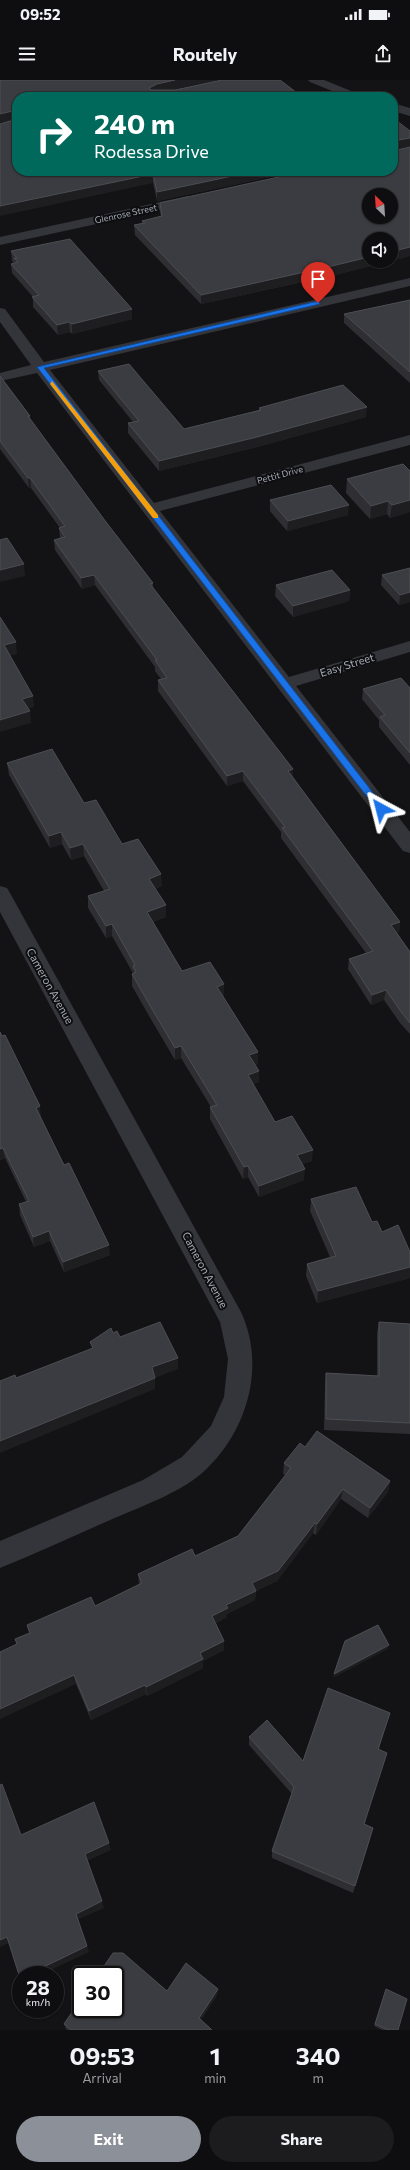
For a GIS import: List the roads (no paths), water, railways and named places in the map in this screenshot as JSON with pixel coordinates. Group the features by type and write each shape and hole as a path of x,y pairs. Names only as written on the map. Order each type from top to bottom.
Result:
{"street":[{"path":"314,80 344,92"},
{"path":"398,108 410,112"},
{"name":"Glenrose Street","path":"0,241 199,198"},
{"path":"0,377 410,282"},
{"path":"0,312 40,367 410,846"},
{"name":"Pettit Drive","path":"150,509 410,440"},
{"name":"Easy Street","path":"284,684 410,646"},
{"name":"Cameron Avenue","path":"0,893 232,1320 241,1359 237,1398 220,1435 191,1466 152,1489 0,1555"}]}
